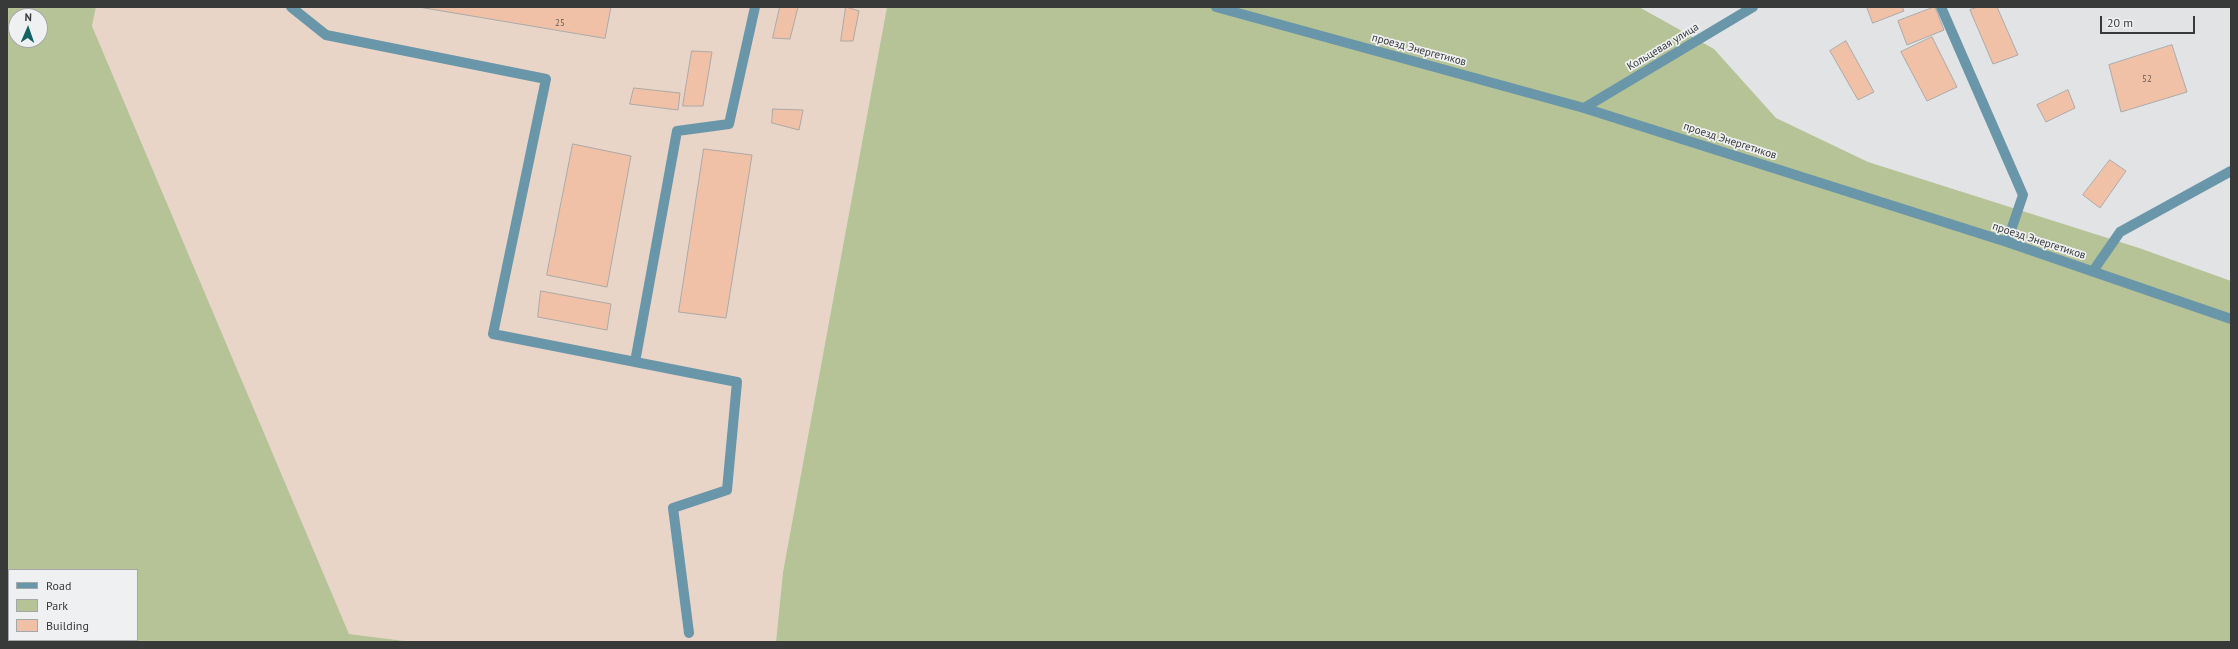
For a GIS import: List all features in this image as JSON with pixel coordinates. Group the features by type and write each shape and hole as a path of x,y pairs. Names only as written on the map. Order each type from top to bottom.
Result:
{"street":[{"path":"291,7 326,35 546,79 493,334 737,382 727,490 673,508 689,632"},
{"path":"635,362 677,131 729,124 755,7"},
{"name":"проезд Энергетиков","path":"1216,7 1584,108 2007,242 2231,319"},
{"name":"Кольцевая улица","path":"1584,108 1754,7"},
{"path":"1941,7 2023,196 2007,242"},
{"path":"2093,271 2120,232 2231,171"}],"shaded area":[{"path":"96,7 887,7 783,572 776,642 413,642 349,634 92,26"}],"green space":[{"path":"7,7 96,7 92,26 349,634 413,642 7,642"},
{"path":"887,7 1639,7 1714,49 1776,118 1868,162 2139,248 2231,281 2231,642 776,642 783,572"}],"building":[{"path":"419,7 611,7 605,38"},
{"path":"780,7 798,7 790,39 773,38"},
{"path":"846,7 859,11 853,41 841,41"},
{"path":"1867,7 1902,7 1904,11 1873,23"},
{"path":"1935,7 1944,30 1907,45 1898,21"},
{"path":"1978,7 1997,7 2018,55 1993,64 1970,10"},
{"path":"1932,37 1957,87 1927,101 1901,52"},
{"path":"1846,41 1874,92 1858,100 1830,51"},
{"path":"2172,45 2187,92 2121,112 2109,65"},
{"path":"692,51 712,52 703,106 683,106"},
{"path":"634,88 680,93 678,110 630,104"},
{"path":"2068,90 2075,108 2046,122 2037,105"},
{"path":"773,109 803,110 799,130 772,123"},
{"path":"573,144 631,156 607,287 547,275"},
{"path":"704,149 752,155 726,318 679,312"},
{"path":"2110,160 2126,171 2100,208 2083,195"},
{"path":"541,291 611,304 607,330 538,317"}]}
